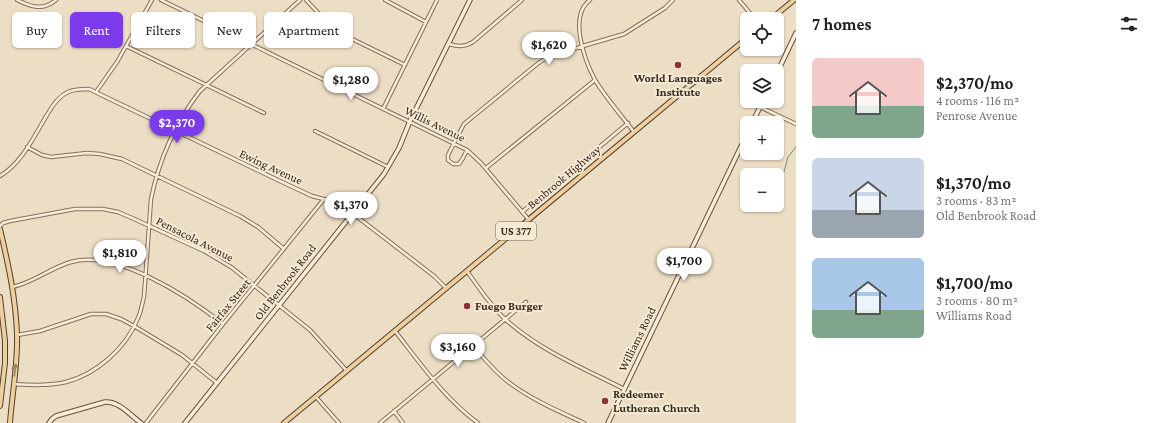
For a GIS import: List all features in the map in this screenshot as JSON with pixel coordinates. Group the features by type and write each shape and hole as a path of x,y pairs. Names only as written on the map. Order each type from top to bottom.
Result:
{"main road":[{"path":"779,12 794,0"},
{"name":"Benbrook Highway","path":"284,423 740,44"},
{"path":"0,227 12,287 17,335 10,423"},
{"path":"0,297 5,341 5,363 1,385 0,406"}],"street":[{"path":"17,0 37,8 50,4 56,0"},
{"path":"0,176 15,164 51,109 63,95 76,90 89,89 96,92 117,62 152,0"},
{"name":"Willis Avenue","path":"161,0 203,21"},
{"path":"256,40 300,0"},
{"path":"306,0 321,17 342,34 405,65"},
{"path":"385,0 426,22"},
{"path":"383,109 437,0"},
{"name":"Old Benbrook Road","path":"185,423 389,167 470,0"},
{"path":"449,44 462,47 473,42 522,0"},
{"path":"590,0 585,6 579,22 579,36 582,46 595,80 634,132"},
{"path":"467,150 459,164 450,163 448,158 454,143 460,131 469,120 536,65 543,60 582,46 624,34 665,8 673,0"},
{"path":"739,0 749,12"},
{"path":"781,64 796,33"},
{"path":"126,46 264,113"},
{"path":"13,384 42,385 65,382 82,376 103,364 124,342 138,319 142,303 151,199 156,176 164,154 189,105 206,86 247,48"},
{"name":"Willis Avenue","path":"256,48 410,121 467,150 486,168 529,220"},
{"path":"486,168 595,80"},
{"name":"Ewing Avenue","path":"96,92 312,196 344,206 434,276 446,289"},
{"path":"762,108 796,124"},
{"path":"522,212 628,123"},
{"path":"315,131 389,167"},
{"path":"27,147 42,155 51,157 87,153 100,154 122,159 240,216 262,230 284,249"},
{"name":"Williams Road","path":"608,423 740,149"},
{"name":"Fairfax Street","path":"146,423 223,324 324,199"},
{"name":"Pensacola Avenue","path":"0,227 3,223 10,221 74,209 96,209 118,212 220,260 310,330 347,371"},
{"path":"12,287 32,280 60,265 73,261 91,260 112,263 145,276 190,300 223,324"},
{"path":"467,271 487,299 505,319 535,343 624,389"},
{"path":"380,423 526,302"},
{"path":"17,335 40,331 91,314 99,313 112,316 134,326 182,355 216,383"},
{"path":"395,331 434,379 469,416 478,423"},
{"path":"473,346 490,366 508,382 538,401 584,423"},
{"path":"316,397 339,423"},
{"path":"49,423 56,416 104,402 110,402 118,405 141,423"},
{"path":"394,411 403,423"}],"waterway":[{"path":"784,172 788,157 796,147"}],"place":[{"name":"World Languages Institute","path":"678,65"},
{"name":"Fuego Burger","path":"467,306"},
{"name":"Redeemer Lutheran Church","path":"605,401"}]}
